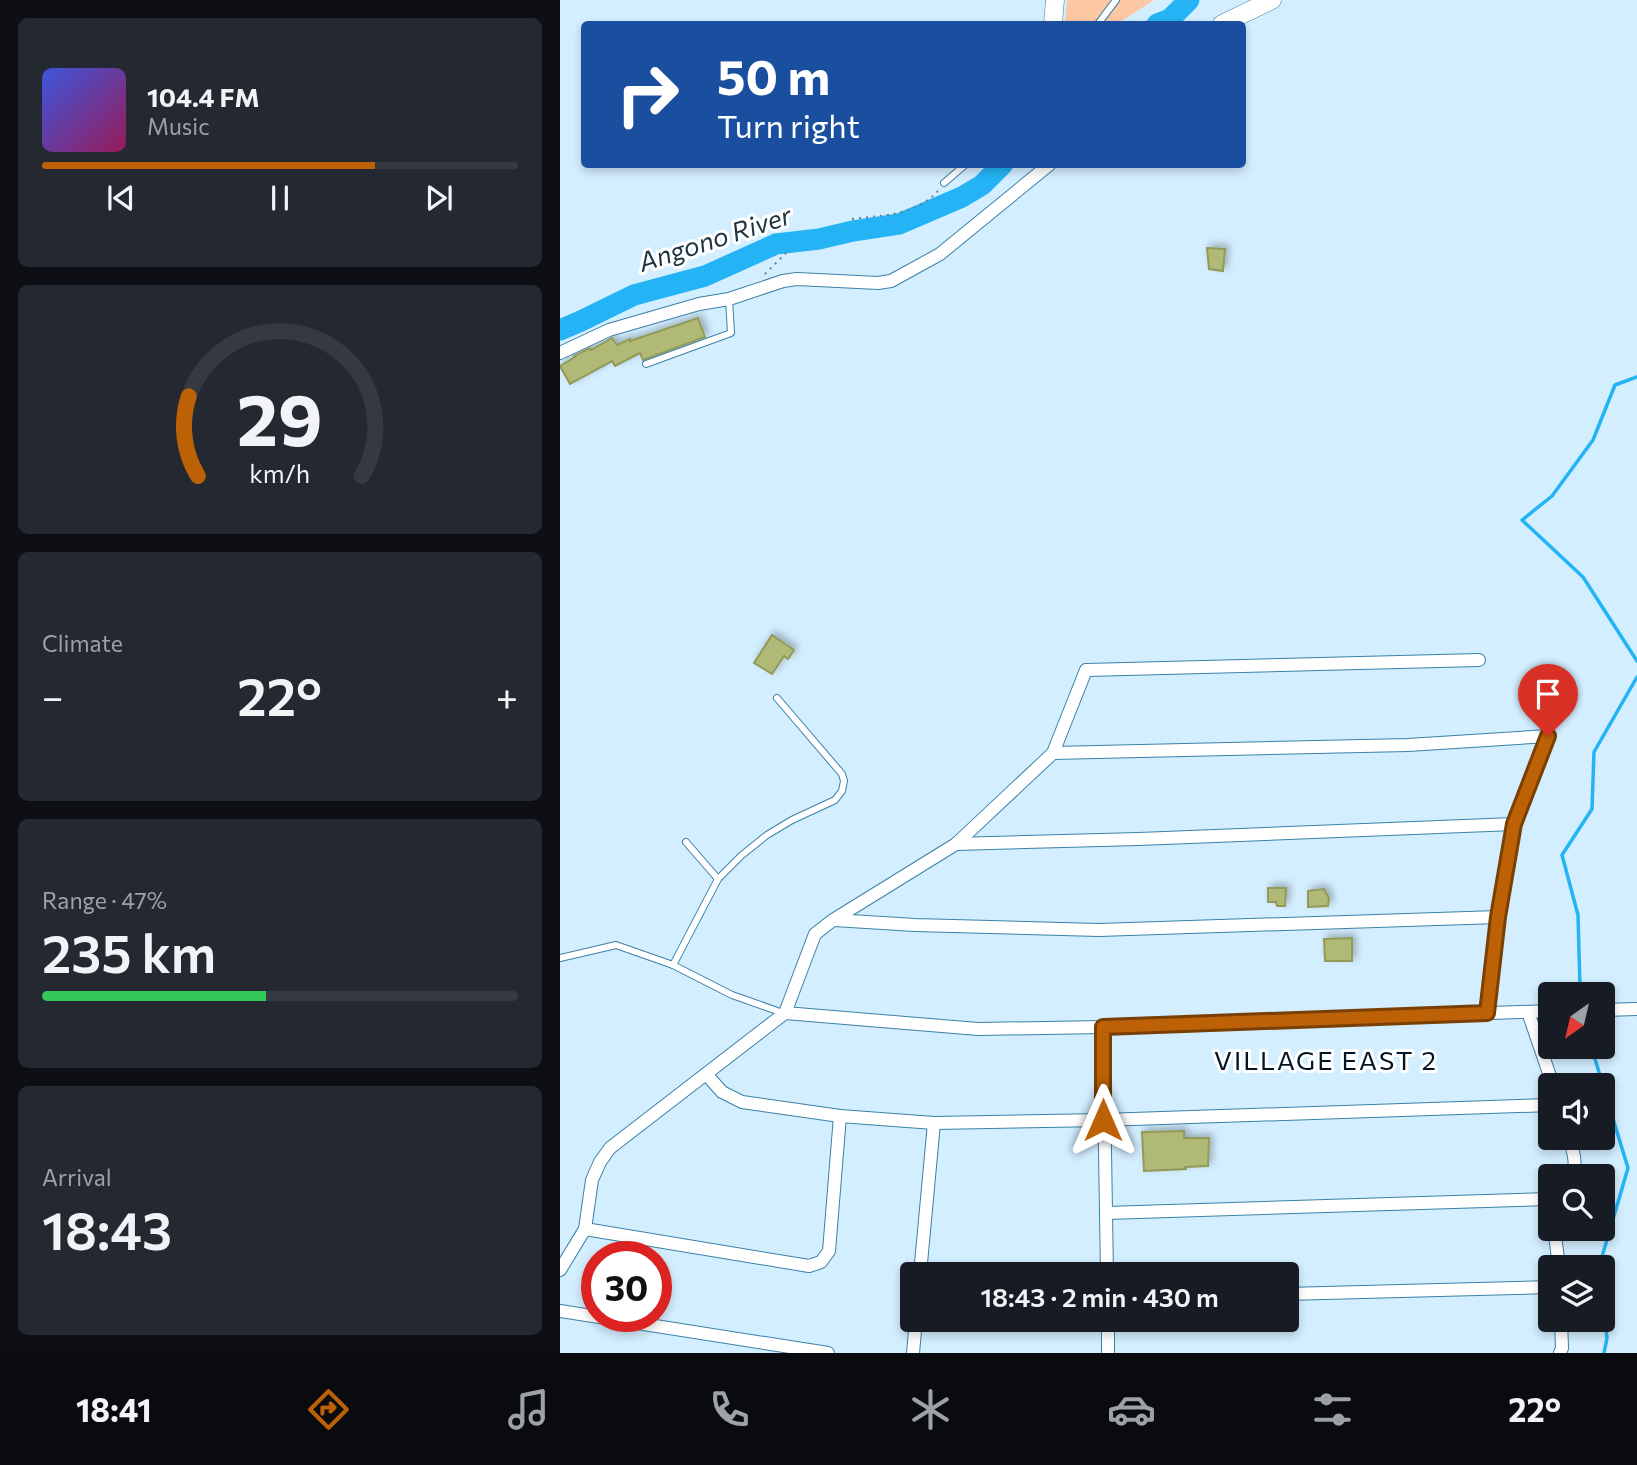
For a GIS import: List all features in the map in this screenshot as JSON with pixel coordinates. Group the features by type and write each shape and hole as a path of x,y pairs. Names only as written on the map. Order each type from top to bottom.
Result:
{"main road":[{"path":"1053,21 1055,0"},
{"path":"1228,21 1272,0"}],"street":[{"path":"560,354 609,330 699,304 729,299 783,281 891,281 940,254 1045,168"},
{"path":"560,1269 585,1229 592,1180 610,1148 785,1013 815,934 833,920 956,844 1053,753 1086,670 1479,660"},
{"path":"1053,753 1408,745 1548,736 1514,824 1498,917 1487,1013"},
{"path":"956,844 1514,824"},
{"path":"833,920 1099,930 1498,917"},
{"path":"1615,1010 1637,1009"},
{"path":"1528,1012 1549,1073"},
{"path":"785,1013 978,1029 1538,1012"},
{"path":"1103,1027 1107,1262"},
{"path":"706,1074 722,1092 742,1102 840,1116 934,1123 1538,1105"},
{"path":"585,1229 809,1266 821,1262 829,1251 840,1116"},
{"path":"921,1262 934,1123"},
{"path":"1106,1213 1538,1199"},
{"path":"1299,1294 1538,1287"},
{"path":"560,1311 828,1353"},
{"path":"914,1353 915,1332"},
{"path":"1108,1332 1108,1353"},
{"path":"1560,1353 1561,1332"}],"lane":[{"path":"1100,21 1116,0"},
{"path":"944,183 961,168"},
{"path":"646,364 731,333 729,299"},
{"path":"673,965 718,879 767,835 835,800 842,791 842,774 777,698"},
{"path":"686,842 718,879"},
{"path":"560,958 616,945 673,965 732,995 785,1013"}],"path":[{"path":"852,219 902,213 917,208 944,183"},
{"path":"763,275 787,253"}],"shaded area":[{"path":"1067,0 1154,0 1122,21 1065,21"}],"building":[{"path":"1207,248 1225,249 1223,271 1209,269"},
{"path":"698,318 705,337 643,360 640,353 615,366 612,361 570,384 560,366 574,356 612,338 617,345"},
{"path":"772,635 794,650 788,659 784,656 772,674 754,663"},
{"path":"1268,888 1286,888 1285,906 1268,902"},
{"path":"1324,889 1329,898 1328,906 1308,907 1308,891"},
{"path":"1352,938 1352,961 1325,961 1324,939"},
{"path":"1184,1131 1184,1138 1209,1138 1208,1166 1144,1171 1142,1132"}],"waterway":[{"name":"Angono River","path":"1165,21 1189,0"},
{"name":"Angono River","path":"560,330 634,295 705,276 776,244 899,224 962,197 982,185 999,168"},
{"path":"1637,377 1615,385 1593,440 1552,496 1522,520 1583,577 1637,661"},
{"path":"1580,982 1578,915 1562,855 1592,809 1594,752 1637,677"},
{"path":"1595,1059 1599,1073"},
{"path":"1603,1255 1628,1168 1615,1125"},
{"path":"1604,1353 1606,1332"}],"district":[{"name":"VILLAGE EAST 2","path":"1326,1061"}],"route":[{"path":"1103,1120 1103,1027 1487,1013 1498,917 1514,824 1548,736"}]}
